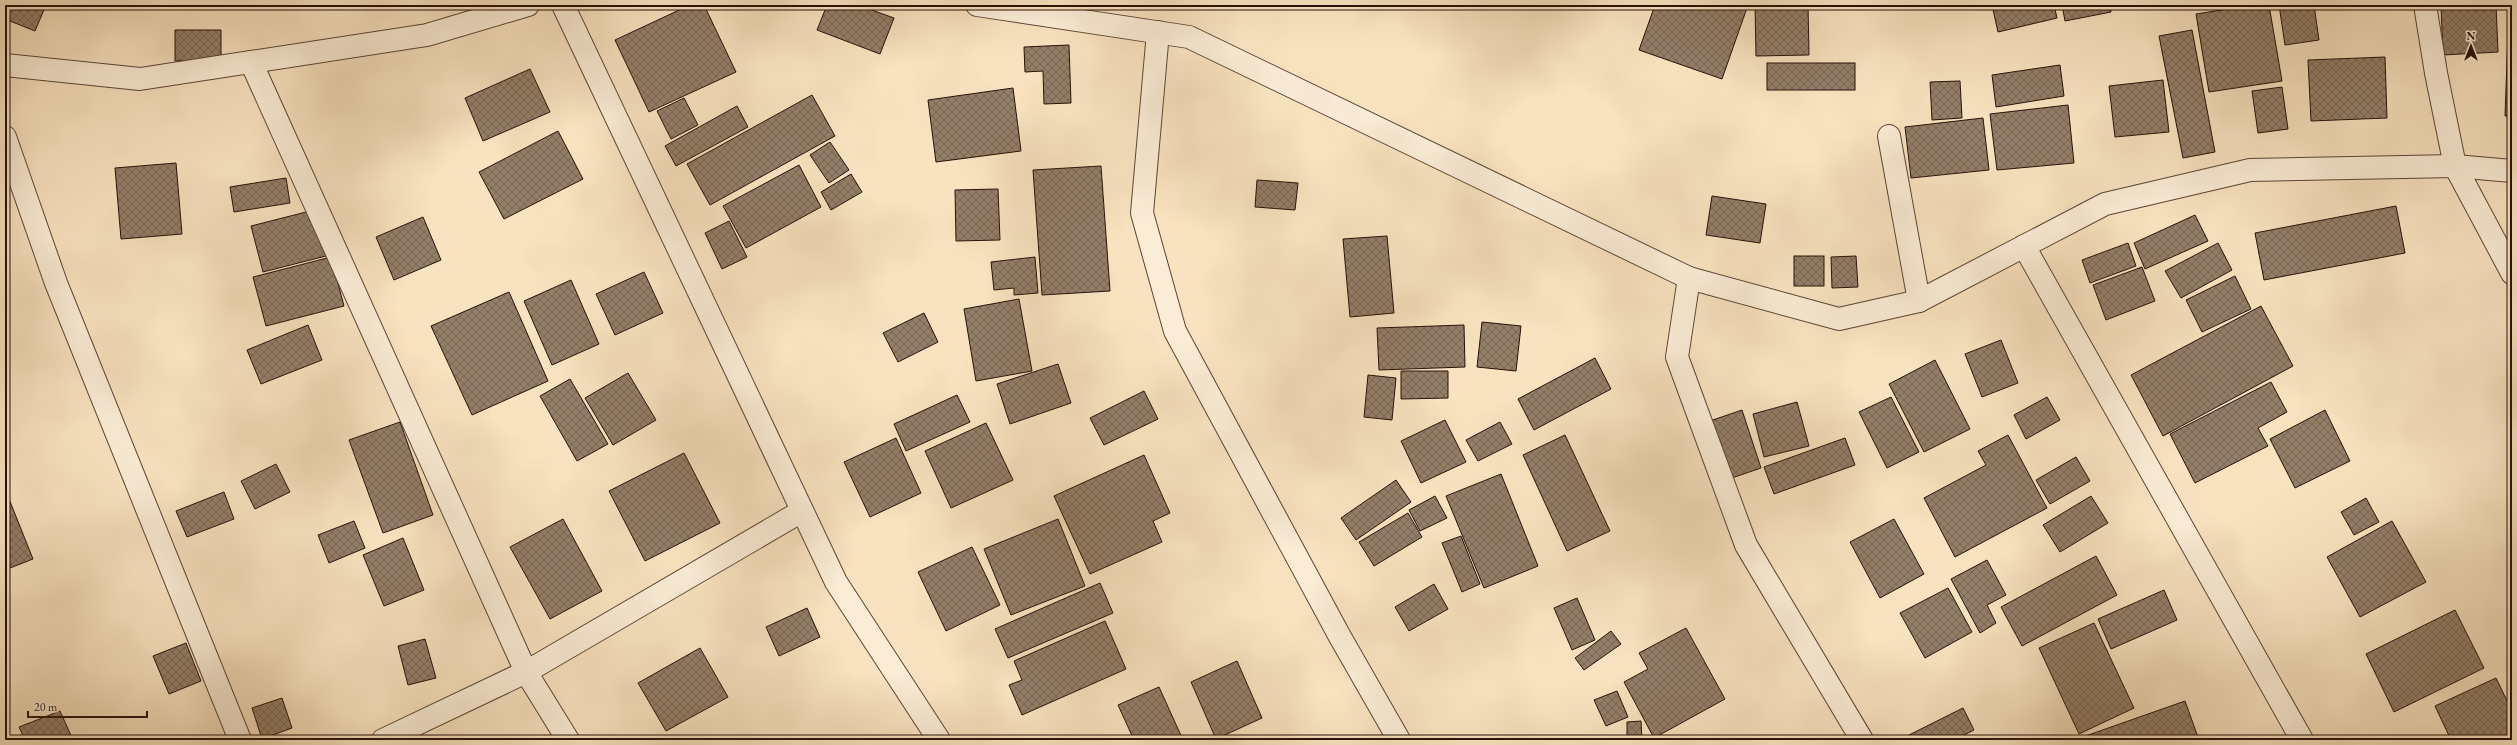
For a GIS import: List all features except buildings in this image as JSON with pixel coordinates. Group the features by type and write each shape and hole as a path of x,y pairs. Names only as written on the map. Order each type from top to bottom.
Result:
{"street":[{"path":"5,65 140,78 427,35 528,5"},
{"path":"563,5 836,582 939,740"},
{"path":"977,5 1190,37 1689,278 1838,319 1919,301 2106,204 2250,170 2455,166 2512,172"},
{"path":"2425,5 2436,73 2455,166 2512,273"},
{"path":"1158,32 1142,213 1175,331 1339,635 1399,740"},
{"path":"251,62 526,672 568,740"},
{"path":"1889,136 1919,301"},
{"path":"5,137 56,283 240,740"},
{"path":"2024,246 2302,740"},
{"path":"1689,278 1677,357 1746,545 1862,740"},
{"path":"383,740 526,672 802,511"}]}
